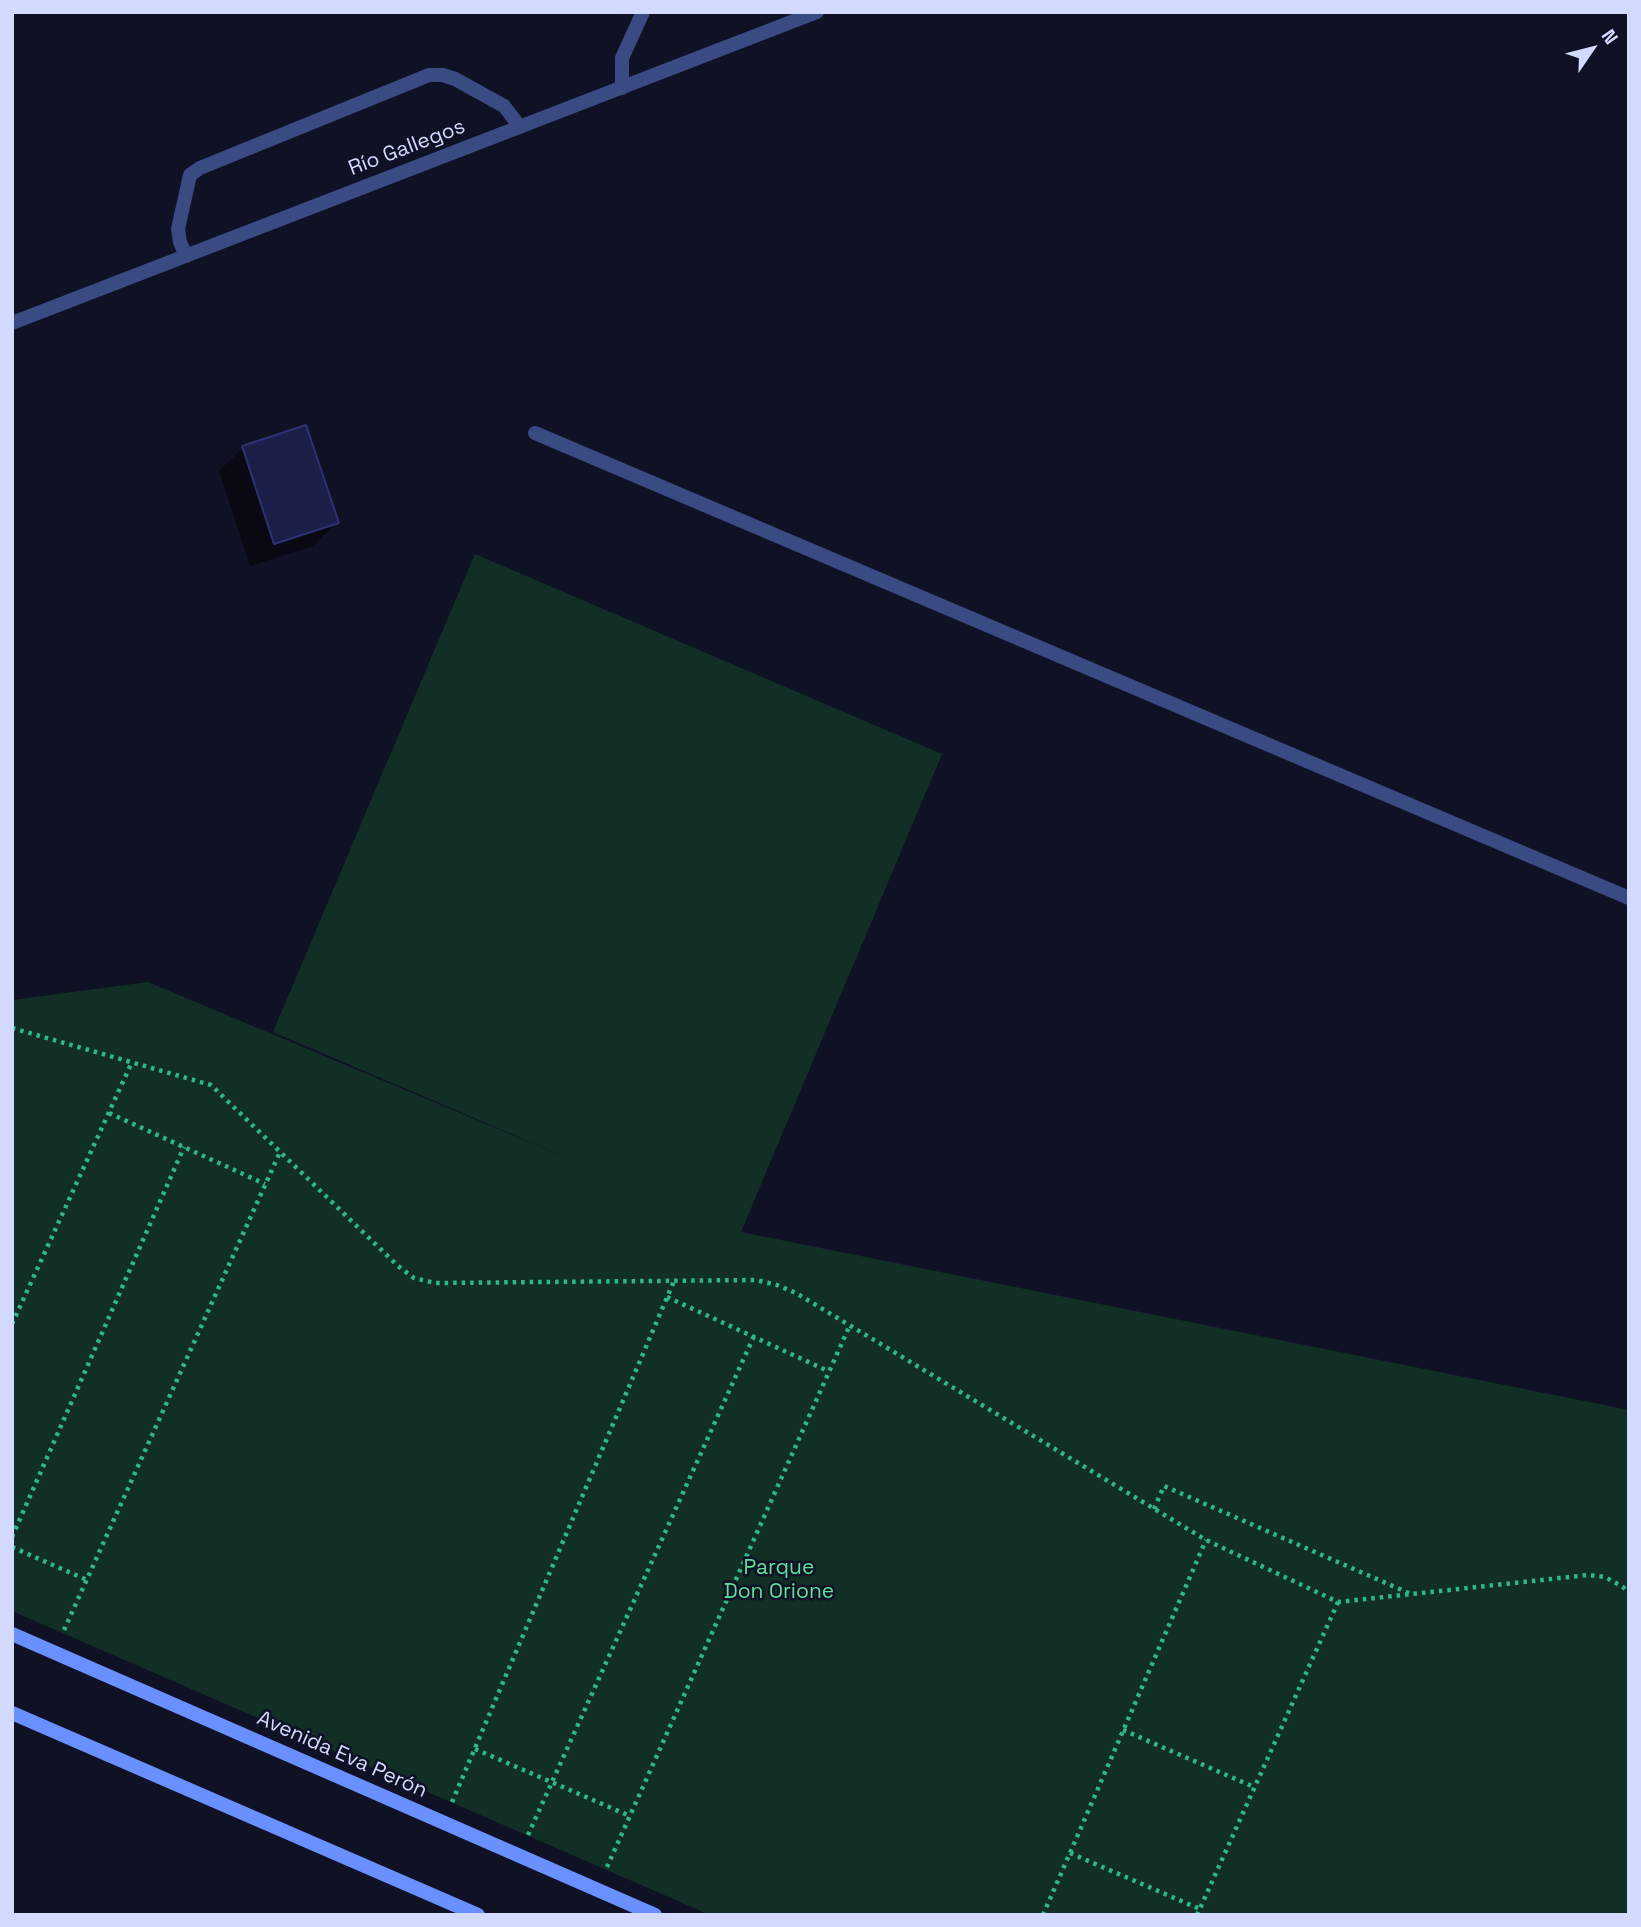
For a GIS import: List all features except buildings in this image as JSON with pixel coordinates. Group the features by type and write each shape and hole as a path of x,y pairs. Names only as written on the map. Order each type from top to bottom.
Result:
{"main road":[{"name":"Avenida Eva Perón","path":"12,1634 655,1915"},
{"path":"12,1713 478,1915"}],"street":[{"path":"622,88 622,58 643,12"},
{"name":"Río Gallegos","path":"12,323 817,12"},
{"path":"186,256 178,229 190,175 200,168 429,75 443,75 455,79 504,106 520,127"},
{"path":"535,433 1629,898"}],"path":[{"path":"12,1028 211,1085 398,1266 414,1278 435,1283 756,1280 777,1285 796,1293 850,1325 1206,1540 1338,1602 1588,1575 1605,1577 1629,1593"},
{"path":"12,1324 132,1062"},
{"path":"109,1112 265,1184"},
{"path":"12,1537 184,1147"},
{"path":"54,1652 280,1152"},
{"path":"443,1822 674,1281"},
{"path":"667,1297 828,1371"},
{"path":"597,1889 850,1325"},
{"path":"519,1855 754,1336"},
{"path":"1154,1509 1164,1486 1411,1594"},
{"path":"1043,1915 1206,1540"},
{"path":"12,1547 87,1580"},
{"path":"1069,1853 1198,1912 1338,1602"},
{"path":"1124,1730 1254,1787"},
{"path":"475,1749 629,1816"}],"green space":[{"name":"Parque Don Orione","path":"475,554 942,754 741,1232 1629,1410 1629,1915 710,1915 12,1611 12,1000 148,982 584,1165 273,1032"}]}
